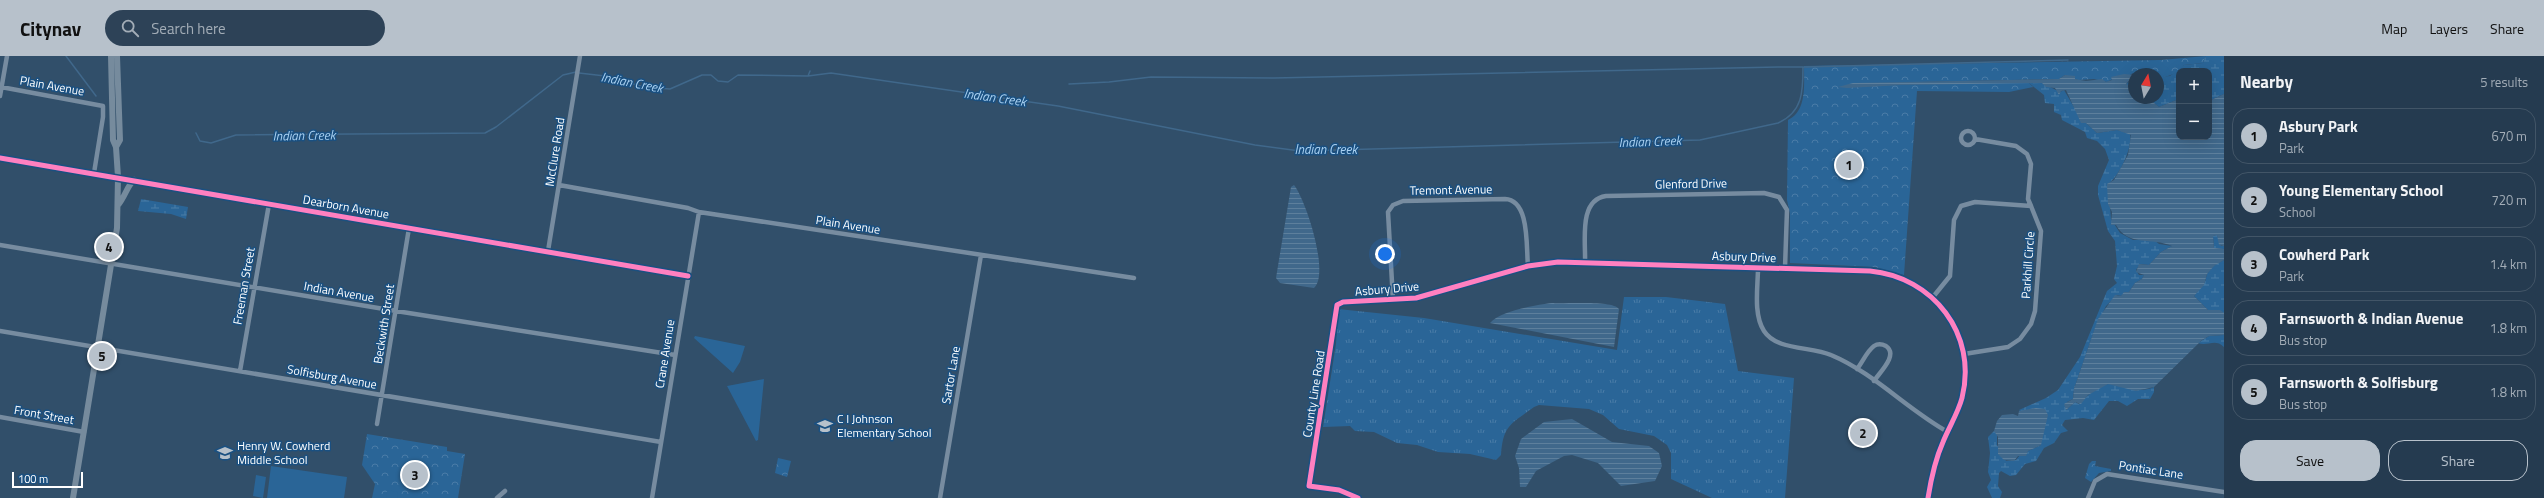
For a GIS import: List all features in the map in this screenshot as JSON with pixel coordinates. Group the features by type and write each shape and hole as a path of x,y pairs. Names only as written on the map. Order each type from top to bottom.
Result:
{"main road":[{"path":"111,56 116,122"},
{"path":"73,498 112,263 118,205 116,147 113,140 116,122 118,56"},
{"path":"118,205 125,196 129,184 134,180"}],"street":[{"path":"0,96 7,56"},
{"name":"McClure Road","path":"548,251 580,56"},
{"name":"Plain Avenue","path":"2,87 99,104 104,109 94,173"},
{"name":"Parkhill Circle","path":"1964,354 2008,347 2020,339 2031,324 2035,310 2041,231 2028,199 2031,164 2027,154 2019,147 1975,139"},
{"name":"Dearborn Avenue","path":"0,158 118,177 688,276"},
{"name":"Plain Avenue","path":"559,185 688,208 699,212 1134,278"},
{"name":"Glenford Drive","path":"1585,263 1588,208 1594,201 1602,197 1764,193 1779,197 1786,206 1785,268"},
{"name":"Tremont Avenue","path":"1393,300 1388,212 1393,205 1403,201 1505,199 1513,201 1522,211 1528,266"},
{"path":"1933,297 1950,276 1954,220 1961,206 1975,202 2031,206"},
{"name":"Freeman Street","path":"240,371 268,204"},
{"name":"Crane Avenue","path":"652,498 699,212"},
{"name":"Beckwith Street","path":"377,424 409,228"},
{"name":"Indian Avenue","path":"0,244 396,311 675,355"},
{"name":"Sartor Lane","path":"940,498 981,255"},
{"name":"Asbury Drive","path":"1336,305 1343,302 1393,300 1436,293 1528,266 1551,262 1785,268 1885,273 1906,280 1933,297 1955,326 1964,354 1963,391 1936,459 1928,498"},
{"path":"1758,268 1758,314 1764,331 1778,342 1828,353 1857,369 1921,416 1948,432"},
{"name":"County Line Road","path":"1336,305 1309,486 1339,490 1358,498"},
{"name":"Solfisburg Avenue","path":"0,331 661,442"},
{"path":"1857,369 1872,348 1879,345 1886,346 1890,352 1890,358 1874,381"},
{"name":"Front Street","path":"0,418 84,432"},
{"name":"Pontiac Lane","path":"2088,498 2097,479 2111,474 2224,492"},
{"path":"497,498 505,491"}],"green space":[{"path":"2206,56 2203,63 2184,65 2182,68 2176,68 2176,73 2169,76 2164,77 2164,68 2128,68 2128,75 2118,76 2107,82 2094,79 2078,80 2065,75 2059,79 1918,82 2029,83 2033,87 2009,92 1917,91 1904,275 1875,267 1790,263 1790,213 1787,200 1788,120 1799,110 1801,104 1804,89 1804,66 2161,60"},
{"path":"2206,56 2224,56 2224,94 2212,100 2212,68 2180,68 2184,65 2203,63"},
{"path":"2176,71 2176,100 2159,107 2155,104 2164,104 2164,76 2170,76"},
{"path":"2029,83 2042,83 2060,92 2064,90 2081,119 2081,123 2086,123 2097,133 2117,130 2130,134 2130,146 2125,160 2113,180 2108,184 2111,219 2120,233 2133,240 2154,240 2159,244 2172,246 2161,252 2149,265 2140,264 2136,270 2139,275 2144,275 2142,279 2135,283 2129,292 2126,292 2121,296 2117,295 2106,306 2094,331 2074,389 2073,399 2067,402 2066,410 2075,402 2079,404 2094,391 2103,385 2108,384 2138,390 2154,387 2154,392 2150,399 2138,399 2127,406 2118,401 2109,401 2094,420 2083,418 2065,420 2062,425 2068,431 2061,433 2054,443 2044,448 2036,461 2025,464 2016,475 2010,476 2001,471 1999,473 1998,486 2002,492 2000,498 1992,498 1987,487 1991,480 1988,472 1990,453 1988,437 1994,431 1997,433 1997,445 2006,461 2016,460 2020,455 2025,456 2028,451 2041,445 2041,437 2045,425 2044,412 2036,408 2021,412 2019,410 2046,398 2058,390 2080,357 2107,291 2117,283 2114,279 2117,266 2115,241 2108,231 2098,195 2098,186 2109,160 2105,149 2097,141 2087,138 2085,132 2062,120 2061,115 2054,112 2054,104 2045,103 2044,95"},
{"path":"141,199 188,207 186,219 171,214 138,211"},
{"path":"2217,235 2221,246 2224,246 2224,249 2214,248 2213,236"},
{"path":"2224,260 2224,313 2208,310 2194,296 2205,282 2207,274 2213,266"},
{"path":"1624,297 1666,297 1725,304 1738,371 1794,378 1785,498 1712,498 1671,479 1671,453 1667,445 1654,436 1619,429 1603,415 1589,409 1539,405 1534,407 1519,417 1506,431 1501,455 1496,460 1470,454 1438,452 1417,445 1397,443 1374,432 1355,431 1350,426 1323,427 1336,344 1338,309 1424,318 1617,350"},
{"path":"2224,335 2224,347 2217,343 2198,343 2209,336"},
{"path":"695,336 745,346 740,362 733,373 694,338"},
{"path":"764,379 758,440 756,441 727,386"},
{"path":"367,434 447,447 447,451 465,454 458,498 372,498 375,484 362,465"},
{"path":"778,458 791,461 787,477 775,473"},
{"path":"2092,461 2096,461 2095,466 2111,469 2111,471 2099,473 2091,482 2085,478 2089,464"},
{"path":"271,466 347,477 344,498 267,498"},
{"path":"256,475 266,477 263,498 253,496"},
{"path":"387,490 398,492 397,498 386,498"}],"shaded area":[{"path":"2128,74 2128,82 2126,84 2128,85 2128,104 2155,104 2159,107 2176,100 2176,140 2212,140 2212,100 2224,94 2224,246 2219,245 2217,235 2213,236 2214,248 2224,249 2224,260 2214,266 2207,274 2204,285 2194,296 2208,310 2220,310 2224,313 2224,335 2209,336 2202,340 2154,387 2136,391 2108,384 2088,395 2081,404 2075,402 2066,410 2064,404 2073,399 2074,389 2098,319 2115,295 2121,296 2124,292 2129,292 2135,283 2142,279 2144,275 2136,272 2139,264 2149,265 2161,252 2172,246 2164,243 2134,239 2121,232 2116,225 2111,225 2112,212 2108,204 2107,184 2114,180 2128,155 2131,135 2117,130 2097,133 2086,123 2081,123 2066,90 2061,91 2059,95 2055,88 2046,87 2042,83 1838,87 1853,83 2059,79 2065,75 2075,76 2075,79 2086,81 2102,79 2106,82 2112,80 2111,77"},
{"path":"1294,185 1299,193 1310,220 1318,253 1318,280 1314,288 1280,283 1276,278 1291,187"},
{"path":"1552,303 1599,303 1615,306 1619,309 1614,347 1490,323 1502,315 1510,312"},
{"path":"2036,408 2045,409 2048,415 2041,445 2028,451 2026,456 2018,456 2014,461 2004,460 1998,454 1998,437 1994,431 1997,421 2002,415 2013,414 2018,416 2019,411"},
{"path":"1572,419 1612,442 1649,446 1659,453 1662,466 1655,481 1621,486 1598,463 1572,455 1564,456 1536,471 1526,487 1520,487 1519,468 1515,456 1521,439 1544,422"}],"waterway":[{"path":"66,56 96,96"},
{"path":"1804,67 2068,60"},
{"name":"Indian Creek","path":"579,73 605,76 644,87 670,89 702,75 711,75 718,81 728,82 738,75 808,76 831,73 1058,106 1255,145 1300,151 1700,140 1778,123 1786,118 1797,107 1800,100 1803,84 1803,67 1274,78 1151,77 1109,82 1069,84"},
{"name":"Indian Creek","path":"808,76 810,71"},
{"name":"Indian Creek","path":"196,133 200,141 211,143 236,135 485,133 496,127 563,75 576,72"}],"cycle path":[{"path":"0,158 688,276"},
{"path":"1358,498 1339,490 1309,486 1337,305 1343,302 1416,298 1528,266 1558,262 1870,271 1893,276 1913,284 1931,297 1946,313 1957,331 1963,352 1965,374 1962,398 1938,456 1928,498"}],"place":[{"name":"Asbury Park","path":"1849,165"},
{"name":"Farnsworth & Indian Avenue","path":"109,247"},
{"name":"Farnsworth & Solfisburg","path":"102,356"},
{"name":"C I Johnson Elementary School","path":"825,426"},
{"name":"Young Elementary School","path":"1863,433"},
{"name":"Henry W. Cowherd Middle School","path":"225,453"},
{"name":"Cowherd Park","path":"415,475"}]}
